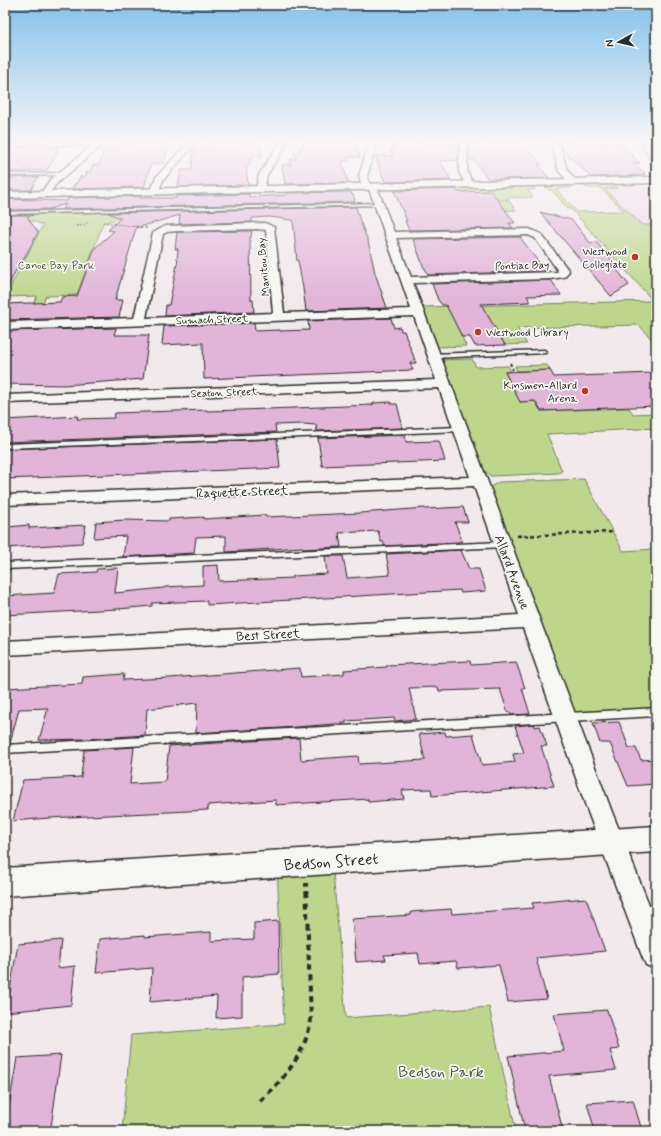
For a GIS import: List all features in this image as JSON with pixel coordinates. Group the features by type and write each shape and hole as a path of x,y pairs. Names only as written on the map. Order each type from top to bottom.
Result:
{"street":[{"name":"Allard Avenue","path":"374,196 379,204 407,280 479,481 510,541 531,621 567,717 600,812 613,842 656,956"},
{"name":"Manitou Bay","path":"162,230 185,227 256,226 269,228 272,232 279,317"},
{"path":"139,321 157,235 162,230"},
{"name":"Pontiac Bay","path":"390,235 529,232 538,236 564,270 560,275 550,276 407,280"},
{"name":"Sumach Street","path":"5,326 418,312"},
{"name":"Seaton Street","path":"5,399 444,384"},
{"name":"Raquette Street","path":"5,500 479,481"},
{"name":"Best Street","path":"5,648 531,621"},
{"name":"Bedson Street","path":"5,882 656,839"}],"lane":[{"path":"5,213 379,204"},
{"path":"433,356 544,352"},
{"path":"5,446 460,429"},
{"path":"5,566 510,541"},
{"path":"5,749 656,712"}],"path":[{"path":"498,200 508,200 506,197"},
{"path":"76,226 85,225 88,221"},
{"path":"103,222 162,230"},
{"path":"510,541 613,532"},
{"path":"260,1101 283,1079 305,1047 310,1032 311,1020 306,863"}],"shaded area":[{"path":"612,196 656,196 656,304 628,211"}],"green space":[{"path":"449,196 533,197 507,198 516,210 457,212"},
{"path":"557,196 562,196 577,212 624,211 609,196 612,196 642,225 656,225 656,344 639,325 517,328 527,344 505,345 494,326 458,328 466,346 437,347 422,307 653,301 571,209 568,209"},
{"name":"Canoe Bay Park","path":"145,211 103,223 77,295 46,296 33,325 24,325 37,296 5,297 43,225 28,219 32,212"},
{"path":"472,359 476,367 508,366 511,371 505,372 520,402 535,401 541,411 629,408 633,414 656,413 656,428 547,434 562,471 559,473 491,476 484,471 442,360"},
{"path":"547,365 550,370 517,371 515,366"},
{"path":"584,479 623,551 656,549 656,708 574,713 490,487 499,482"},
{"name":"Bedson Park","path":"332,861 346,1018 489,1007 516,1131 122,1131 131,1035 284,1024 277,865"}],"building":[{"path":"141,196 140,198 176,198 176,196 354,196 355,202 63,209 66,204 49,209 5,210 5,199 67,201 68,198"},
{"path":"396,196 495,196 515,223 509,223 513,228 409,230 405,221 407,221"},
{"path":"356,207 368,241 375,273 387,308 306,311 297,261 293,220 269,217 252,218 252,222 179,224 180,215 136,228 115,300 123,300 119,317 5,320 5,304 60,302 62,297 77,296 95,248 114,231 108,230 121,218 108,213"},
{"path":"540,212 572,220 590,243 596,242 616,265 613,265 629,285 611,296"},
{"path":"5,215 33,215 27,217 38,232 21,264 19,264 5,293"},
{"path":"252,231 250,237 251,300 253,300 254,312 165,316 166,305 169,305 178,259 178,249 175,249 177,232"},
{"path":"520,237 545,271 428,275 413,239"},
{"path":"551,280 561,295 527,296 530,302 481,304 505,345 475,346 470,337 462,337 446,305 442,305 438,300 432,284"},
{"path":"391,318 394,328 400,327 401,331 404,331 416,363 410,363 413,370 204,379 203,343 162,345 164,326 254,323 255,331 309,330 308,321"},
{"path":"116,328 114,335 149,335 143,379 64,385 5,384 5,331"},
{"name":"Kinsmen-Allard Arena","path":"550,370 554,377 651,373 656,380 656,406 541,411 535,401 520,402 505,372"},
{"path":"391,402 391,404 397,404 403,428 317,431 316,425 303,424 275,425 276,432 5,442 5,420 78,416 77,419 114,418 115,413 373,405 373,403"},
{"path":"405,435 406,442 439,441 445,461 322,466 318,438"},
{"path":"277,439 280,468 5,479 5,449"},
{"path":"463,507 468,522 455,522 462,541 458,542 384,546 384,542 381,542 378,531 339,533 341,547 303,549 303,547 226,552 226,536 196,537 194,553 123,557 126,536 94,538 96,522 125,520 169,521 169,519 204,517 204,519 266,515 266,517"},
{"path":"29,525 29,528 86,525 82,543 5,548 5,536 8,527"},
{"path":"461,550 469,569 479,569 486,591 461,593 460,590 207,605 207,601 152,603 152,606 118,609 5,615 5,596 54,593 59,574 96,572 97,569 118,568 115,593 165,587 203,585 203,566 218,565 219,581 293,578 293,576 327,574 325,556 343,556 347,578 390,575 386,554"},
{"path":"470,661 471,665 516,662 525,688 522,688 530,714 511,715 510,712 508,713 500,689 439,691 438,687 409,688 416,719 395,721 394,718 346,721 346,723 297,727 196,733 197,703 147,709 145,735 86,739 39,740 48,708 19,709 10,743 5,744 5,688 82,684 83,677 124,674 123,680 300,668 301,677 344,674 344,670 387,667 387,665"},
{"path":"619,722 629,748 636,748 641,760 656,759 656,784 628,786 610,743 600,743 593,723"},
{"path":"534,724 535,727 540,726 547,746 541,746 554,786 432,796 431,789 402,790 404,799 368,802 368,799 276,805 276,800 208,805 208,810 13,821 23,780 81,777 84,750 134,747 130,784 165,782 169,746 299,738 301,760 358,756 359,764 425,760 419,734 445,732 446,736 473,734 482,765 515,762 513,754 524,753 515,726"},
{"path":"586,898 605,951 536,958 547,999 508,1002 499,965 458,968 456,961 420,964 418,953 384,955 386,960 356,962 352,919 411,915 411,912 451,909 452,914 534,908 532,903"},
{"path":"278,921 279,974 242,977 242,1016 216,1018 217,996 150,1002 152,968 96,973 100,939 211,932 211,941 254,939 254,923"},
{"path":"61,940 58,968 75,966 71,1005 6,1012 18,944"},
{"path":"607,1010 619,1049 610,1050 616,1070 549,1076 563,1131 525,1131 508,1056 564,1051 554,1014"},
{"path":"61,1055 51,1127 5,1131 17,1058"},
{"path":"633,1100 642,1131 595,1131 587,1103"}],"place":[{"name":"Westwood Collegiate","path":"635,257"},
{"name":"Westwood Library","path":"478,332"},
{"name":"Kinsmen-Allard Arena","path":"585,391"}]}
